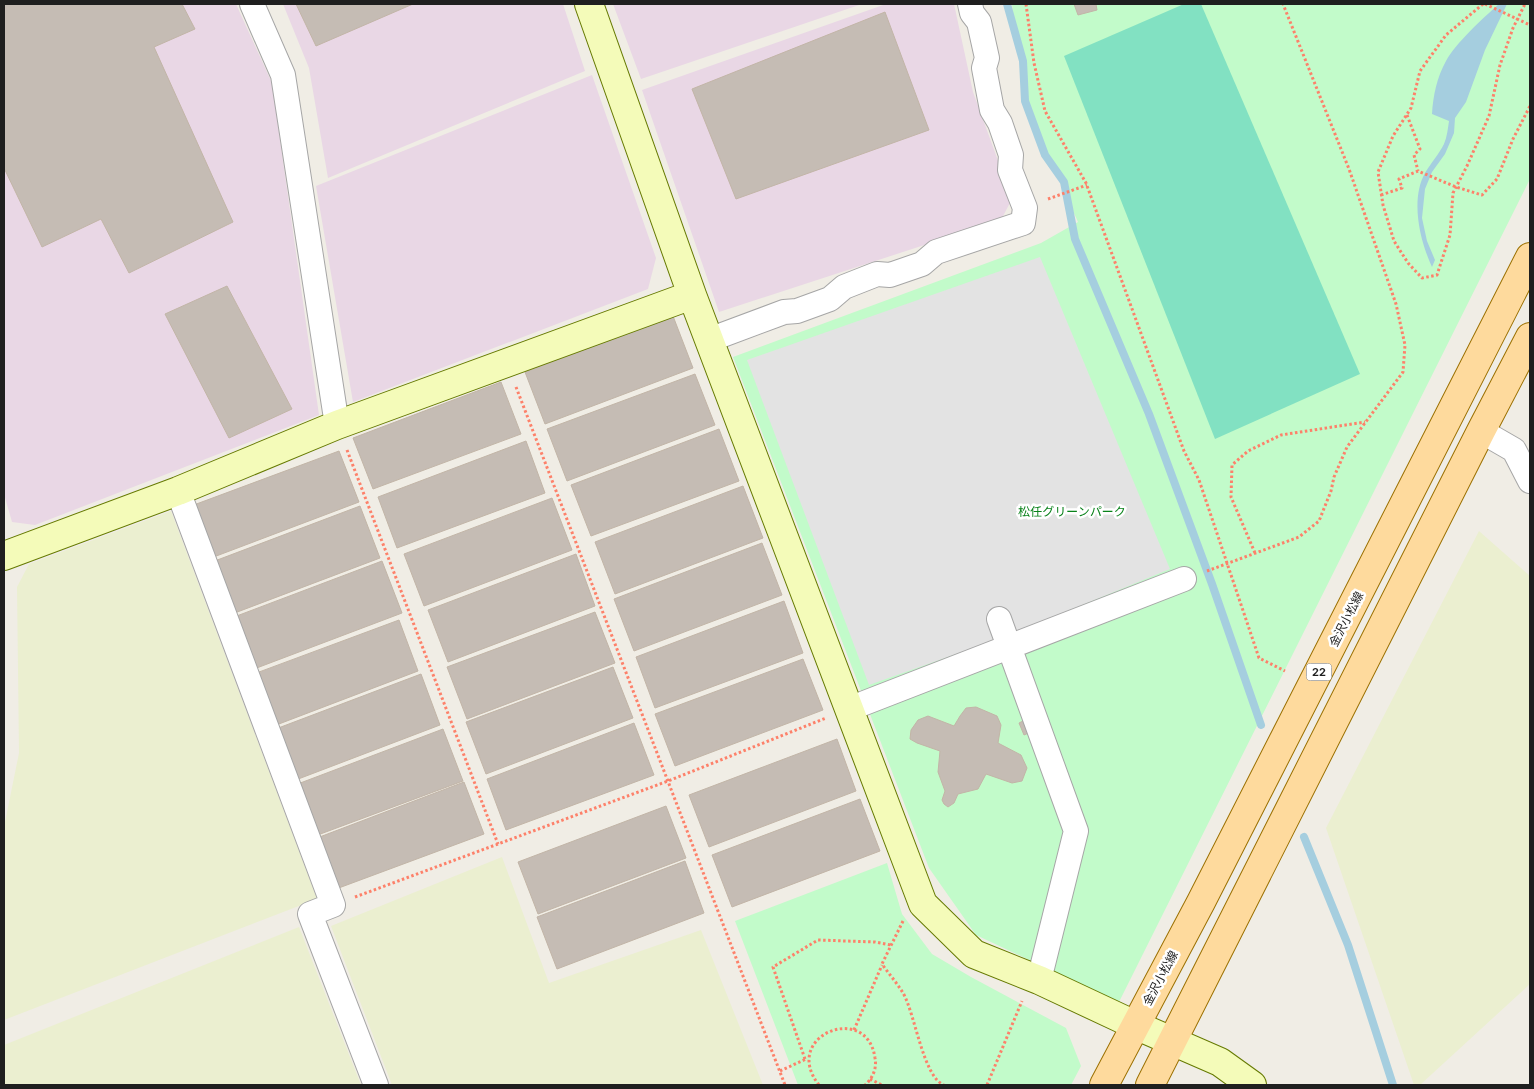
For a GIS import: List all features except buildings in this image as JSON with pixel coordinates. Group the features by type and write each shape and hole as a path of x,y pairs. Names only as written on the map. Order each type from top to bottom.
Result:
{"main road":[{"name":"金沢小松線","path":"1104,1085 1205,894 1530,257"},
{"path":"1150,1085 1530,337"}],"street":[{"path":"252,4 283,75 338,425"},
{"path":"589,4 692,295 923,904 974,954 1035,979 1220,1062 1252,1085"},
{"path":"709,340 784,312 797,311 830,299 844,287 877,274 890,275 922,264 936,252 1023,222 1025,208 1010,170 1011,155 1000,122 992,110 984,68 987,58 979,22 972,13 970,4"},
{"path":"4,556 178,492 338,425 692,295"},
{"path":"1481,431 1514,450 1530,481"},
{"path":"178,492 333,905 310,914 376,1085"},
{"path":"849,709 1184,579"},
{"path":"999,618 1076,830 1035,979"}],"path":[{"path":"1026,4 1034,63 1045,111 1087,185 1184,451 1199,480 1258,658 1285,670"},
{"path":"1221,565 1299,537 1319,521 1347,447 1403,372 1405,344 1396,304 1349,169 1282,4"},
{"path":"1525,4 1518,19 1500,66 1489,116 1453,192 1450,235 1437,275 1422,278 1408,263 1394,240 1383,205 1378,172 1392,136 1411,108 1420,72 1446,35 1484,4 1518,19 1530,25"},
{"path":"1381,195 1402,188 1399,179 1418,171 1456,187 1482,195 1497,179 1513,139 1530,106"},
{"path":"1407,114 1420,149 1414,155 1418,171"},
{"path":"1058,197 1087,185"},
{"path":"506,363 785,1085"},
{"path":"1255,553 1231,497 1232,465 1248,451 1281,435 1366,422"},
{"path":"338,425 498,844"},
{"path":"333,905 668,781 849,709"},
{"path":"854,1030 882,964 918,890"},
{"path":"820,1085 813,1078 773,967 818,940 875,942 891,946"},
{"path":"882,964 904,994 930,1071 944,1085"},
{"path":"981,1085 987,1085 1035,979"},
{"path":"780,1071 807,1058 815,1043 827,1032 838,1028 854,1030 869,1040 874,1050 876,1062 874,1073 865,1085"},
{"path":"870,1079 882,1085"},
{"path":"934,1085 938,1080"}],"shaded area":[{"path":"4,4 236,4 272,83 319,415 35,525 12,522 4,494"},
{"path":"283,4 563,4 585,71 328,178 309,68"},
{"path":"613,4 862,4 641,79"},
{"path":"886,4 954,4 973,92 1012,199 1001,220 719,312 642,90"},
{"path":"592,75 656,258 648,289 353,402 316,186"},
{"path":"1040,257 1170,569 1007,636 869,685 747,360"}],"green space":[{"name":"松任グリーンパーク","path":"1012,4 1530,4 1530,179 1119,1002 976,935 929,868 733,357 1041,243 1078,222 1029,114"},
{"path":"1184,4 1201,4 1360,374 1215,439 1064,56"},
{"path":"171,511 317,899 4,1020 4,827 19,753 17,587 29,564"},
{"path":"1479,531 1530,576 1530,984 1420,1085 1414,1085 1326,828"},
{"path":"502,857 549,983 701,930 763,1085 392,1085 331,926"},
{"path":"887,863 902,914 932,954 1066,1028 1081,1066 1071,1085 798,1085 735,921"},
{"path":"299,927 361,1085 4,1085 4,1045"}],"water":[{"path":"1499,4 1507,4 1485,50 1466,102 1455,118 1454,133 1445,154 1432,172 1425,189 1422,218 1427,241 1435,260 1432,267 1424,245 1417,208 1418,195 1425,173 1444,144 1448,130 1449,121 1432,114 1436,87 1450,54 1470,31"}],"waterway":[{"path":"1007,4 1023,61 1025,101 1045,155 1064,182 1075,239 1149,414 1212,584 1261,725"},
{"path":"1304,837 1348,945 1393,1085"}]}
